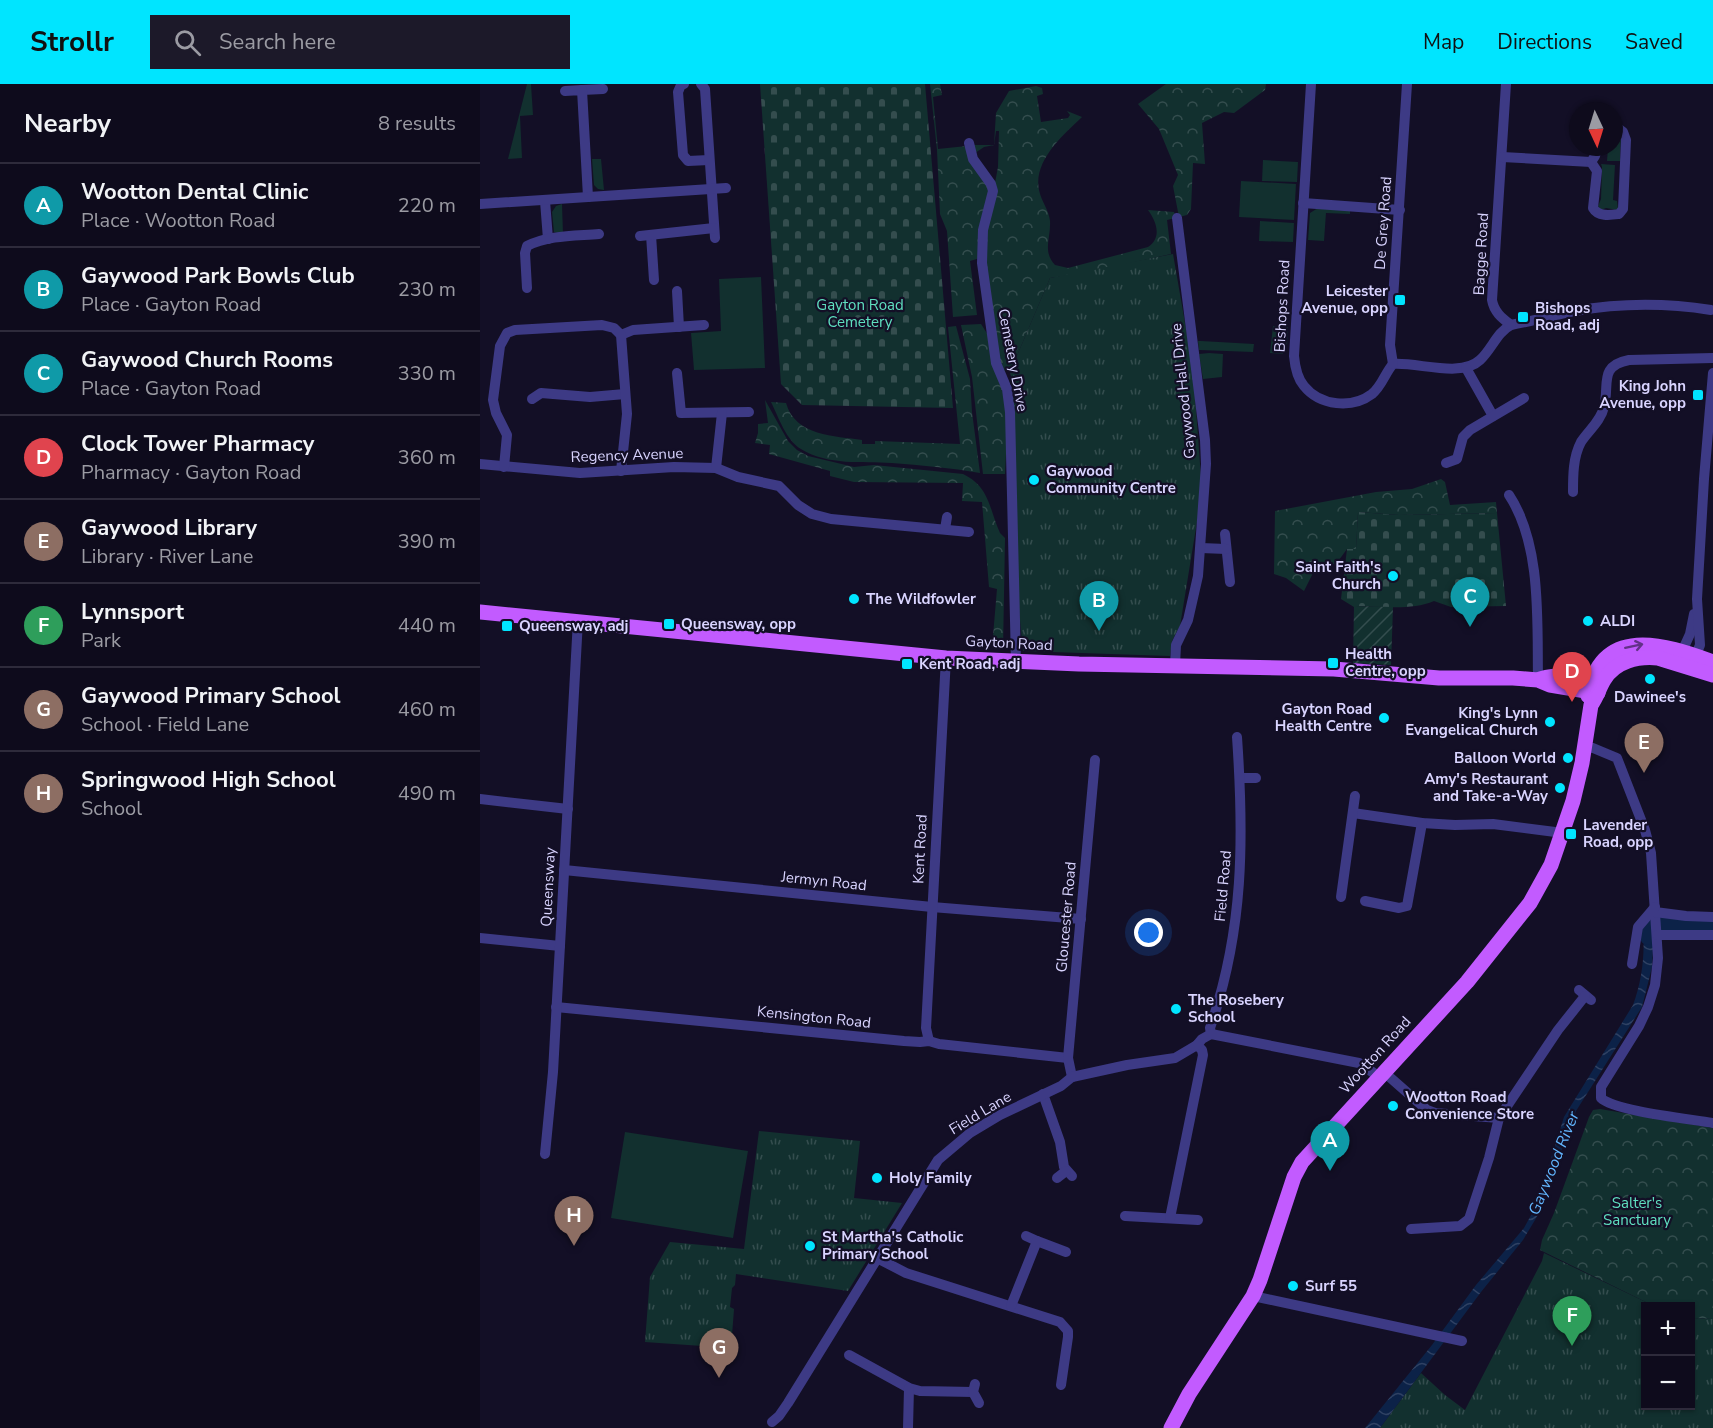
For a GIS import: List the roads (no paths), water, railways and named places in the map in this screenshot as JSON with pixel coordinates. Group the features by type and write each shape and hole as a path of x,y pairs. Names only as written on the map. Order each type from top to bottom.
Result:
{"main road":[{"name":"Gayton Road","path":"480,612 946,658 1016,662 1334,669 1439,678 1513,678 1538,680 1550,685 1594,691"},
{"path":"1594,691 1614,668 1629,661 1649,657 1713,662"},
{"path":"1686,660 1713,675"},
{"name":"Wootton Road","path":"1171,1428 1189,1394 1253,1296 1294,1177 1302,1162 1467,982 1515,923 1539,889 1563,833 1578,782 1594,691"}],"street":[{"path":"684,84 678,92 683,155 688,161 709,160"},
{"path":"654,280 646,235 715,233 705,89 701,84"},
{"name":"Bishops Road","path":"1311,84 1294,356 1299,377 1314,395 1338,403 1352,403 1363,399 1378,388 1393,364"},
{"name":"De Grey Road","path":"1393,364 1390,345 1407,84"},
{"name":"Bagge Road","path":"1506,84 1492,300 1500,316 1511,325"},
{"path":"565,91 603,89"},
{"path":"582,90 588,197"},
{"path":"1591,162 1597,171 1593,208 1595,212 1619,214 1623,209 1626,137 1623,132"},
{"name":"Cemetery Drive","path":"969,143 973,159 991,184 993,191 981,247 996,363 1007,389 1010,412 1016,662"},
{"path":"1591,162 1595,156"},
{"path":"1502,157 1591,162"},
{"path":"480,204 726,188"},
{"path":"545,201 548,238"},
{"path":"1303,204 1400,210"},
{"name":"Gaywood Hall Drive","path":"1175,665 1176,645 1188,621 1194,598 1201,548 1206,464 1205,440 1177,218"},
{"path":"527,288 532,272 525,253 527,246 548,238 599,234"},
{"path":"676,291 679,327"},
{"path":"1393,364 1466,368 1481,359 1504,328 1577,311 1628,305 1712,311"},
{"path":"504,467 507,435 493,405 500,346 504,337 515,330 602,325 614,328 621,334 627,414 621,471"},
{"path":"621,334 633,330 704,325"},
{"path":"1573,492 1577,450 1604,408 1606,380 1613,367 1629,360 1713,358"},
{"path":"1466,368 1492,416"},
{"path":"677,373 681,413 749,412"},
{"path":"1686,660 1697,599 1713,373"},
{"path":"532,399 541,393 591,397 625,394"},
{"path":"1446,463 1457,459 1463,437 1476,425 1524,398"},
{"path":"716,468 722,413"},
{"name":"Regency Avenue","path":"480,464 580,473 674,467 716,468 738,477 779,486 798,506 822,517 969,532"},
{"path":"1509,495 1520,511 1531,551 1534,573 1538,680"},
{"path":"945,530 947,518"},
{"path":"1225,534 1230,582"},
{"path":"1201,548 1226,549"},
{"name":"Queensway","path":"546,1154 553,1072 578,620"},
{"name":"Kent Road","path":"929,1041 926,1028 946,658"},
{"name":"Field Road","path":"1211,1034 1210,1028 1226,972 1235,922 1242,846 1237,737"},
{"path":"1585,747 1613,756 1619,762 1651,853 1657,933 1658,958 1655,985 1648,1007 1639,1026 1601,1087 1601,1098 1612,1104 1636,1110 1713,1123"},
{"name":"Gloucester Road","path":"1072,1077 1068,1058 1095,760"},
{"path":"1240,778 1256,778"},
{"path":"1341,897 1355,796"},
{"path":"480,800 568,809"},
{"path":"1353,813 1422,823 1493,824 1563,833"},
{"path":"1365,901 1400,908 1407,906 1422,823"},
{"name":"Jermyn Road","path":"564,870 932,907 1081,919"},
{"path":"1632,964 1638,927 1655,913 1713,917"},
{"path":"1657,933 1713,935"},
{"path":"480,938 560,946"},
{"path":"1416,1226 1460,1226 1470,1219 1499,1118 1558,1030 1585,995"},
{"name":"Kensington Road","path":"555,1007 904,1041 929,1041 1068,1058"},
{"path":"1211,1034 1359,1063 1383,1075 1427,1110 1435,1113 1499,1118"},
{"name":"Field Lane","path":"772,1422 780,1416 925,1179 946,1152 970,1133 1000,1115 1061,1086 1072,1077 1127,1065 1175,1058 1211,1034"},
{"path":"1170,1218 1203,1055 1197,1045"},
{"path":"1043,1094 1060,1142 1064,1167 1069,1173 1057,1178"},
{"path":"1125,1216 1198,1220"},
{"path":"1026,1236 1066,1252"},
{"path":"1011,1306 1037,1241"},
{"path":"877,1258 906,1273 1060,1322 1068,1331 1061,1385"},
{"path":"1253,1296 1460,1340"},
{"path":"849,1355 909,1388 920,1391 976,1393"},
{"path":"908,1428 909,1388"}],"water":[{"path":"1663,923 1654,931 1652,967 1642,1007 1576,1111 1538,1215 1523,1240 1481,1292 1380,1428 1365,1428 1432,1345 1476,1285 1524,1228 1536,1206 1564,1117 1633,1005 1642,968 1643,930 1650,925"}],"waterway":[{"name":"Gaywood River","path":"1648,937 1648,931 1661,925 1713,924"}],"place":[{"name":"Leicester Avenue, opp","path":"1400,300"},
{"name":"Bishops Road, adj","path":"1523,317"},
{"name":"King John Avenue, opp","path":"1698,395"},
{"name":"Gaywood Community Centre","path":"1034,480"},
{"name":"Saint Faith's Church","path":"1393,576"},
{"name":"The Wildfowler","path":"854,599"},
{"name":"ALDI","path":"1588,621"},
{"name":"Queensway, opp","path":"669,624"},
{"name":"Queensway, adj","path":"507,626"},
{"name":"Gaywood Church Rooms","path":"1470,627"},
{"name":"Gaywood Park Bowls Club","path":"1099,631"},
{"name":"Health Centre, opp","path":"1333,663"},
{"name":"Kent Road, adj","path":"907,664"},
{"name":"Dawinee's","path":"1650,679"},
{"name":"Clock Tower Pharmacy","path":"1572,702"},
{"name":"Gayton Road Health Centre","path":"1384,718"},
{"name":"King's Lynn Evangelical Church","path":"1550,722"},
{"name":"Balloon World","path":"1568,758"},
{"name":"Gaywood Library","path":"1644,773"},
{"name":"Amy's Restaurant and Take-a-Way","path":"1560,788"},
{"name":"Lavender Road, opp","path":"1571,834"},
{"name":"The Rosebery School","path":"1176,1009"},
{"name":"Wootton Road Convenience Store","path":"1393,1106"},
{"name":"Wootton Dental Clinic","path":"1330,1171"},
{"name":"Holy Family","path":"877,1178"},
{"name":"Springwood High School","path":"574,1246"},
{"name":"St Martha's Catholic Primary School","path":"810,1246"},
{"name":"Surf 55","path":"1293,1286"},
{"name":"Lynnsport","path":"1572,1346"},
{"name":"Gaywood Primary School","path":"719,1378"}],"park label":[{"name":"Gayton Road Cemetery","path":"860,314"},
{"name":"Salter's Sanctuary","path":"1637,1212"}]}
